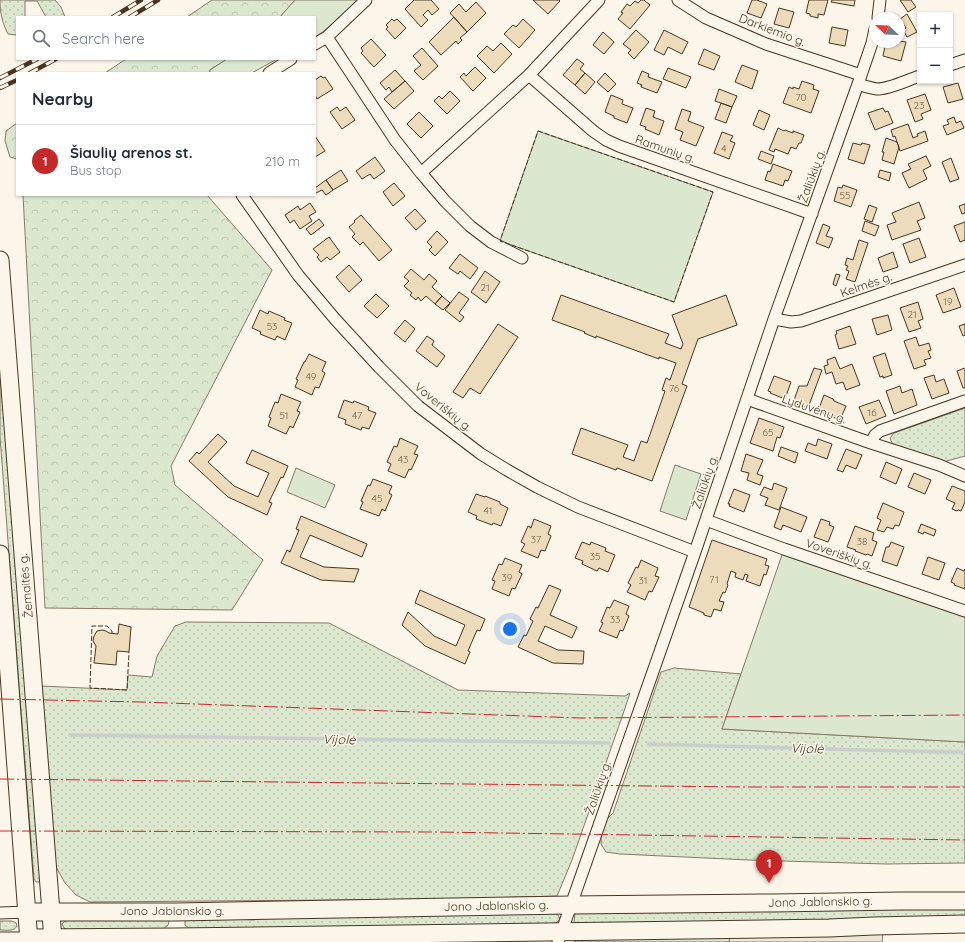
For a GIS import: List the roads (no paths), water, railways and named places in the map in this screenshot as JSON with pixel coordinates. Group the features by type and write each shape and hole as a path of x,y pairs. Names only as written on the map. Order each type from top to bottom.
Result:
{"main road":[{"name":"Žemaitės g.","path":"0,260 53,940"},
{"name":"Žemaitės g.","path":"0,554 29,940"},
{"name":"Jono Jablonskio g.","path":"27,912 176,912 571,905 965,901"},
{"name":"Jono Jablonskio g.","path":"29,940 176,937 560,937 965,924"}],"street":[{"path":"316,43 327,37 366,0"},
{"path":"421,173 529,75 599,0"},
{"name":"Darkiemio g.","path":"678,0 706,18 766,44 860,79 870,88 878,89 887,87 917,77"},
{"path":"879,12 880,0"},
{"path":"327,37 394,140 445,201 470,226 491,242 522,258"},
{"name":"Žaliūkių g.","path":"560,937 695,552 774,318 870,48"},
{"path":"271,72 289,60"},
{"path":"953,64 965,60"},
{"name":"Ramunių g.","path":"529,75 593,131 613,143 634,152 812,214"},
{"name":"Voveriškių g.","path":"243,196 298,275 330,314 379,367 418,406 481,454 537,487 578,507 695,552"},
{"name":"Kelmės g.","path":"774,318 791,322 801,321 965,265"},
{"name":"Lyduvėnų g.","path":"747,399 871,443 939,465 965,476"},
{"path":"871,443 875,435 880,431 965,401"},
{"name":"Voveriškių g.","path":"706,520 784,549 965,611"},
{"path":"0,913 27,912"},
{"path":"0,938 29,940"}],"waterway":[{"name":"Vijolė","path":"70,735 609,743"},
{"name":"Vijolė","path":"649,744 965,752"}],"railway":[{"path":"115,16 141,0"},
{"path":"132,16 158,0"},
{"path":"0,78 35,60"},
{"path":"32,72 54,60"},
{"path":"0,88 16,80"}],"place":[{"name":"Šiaulių arenos st.","path":"769,883"}]}
